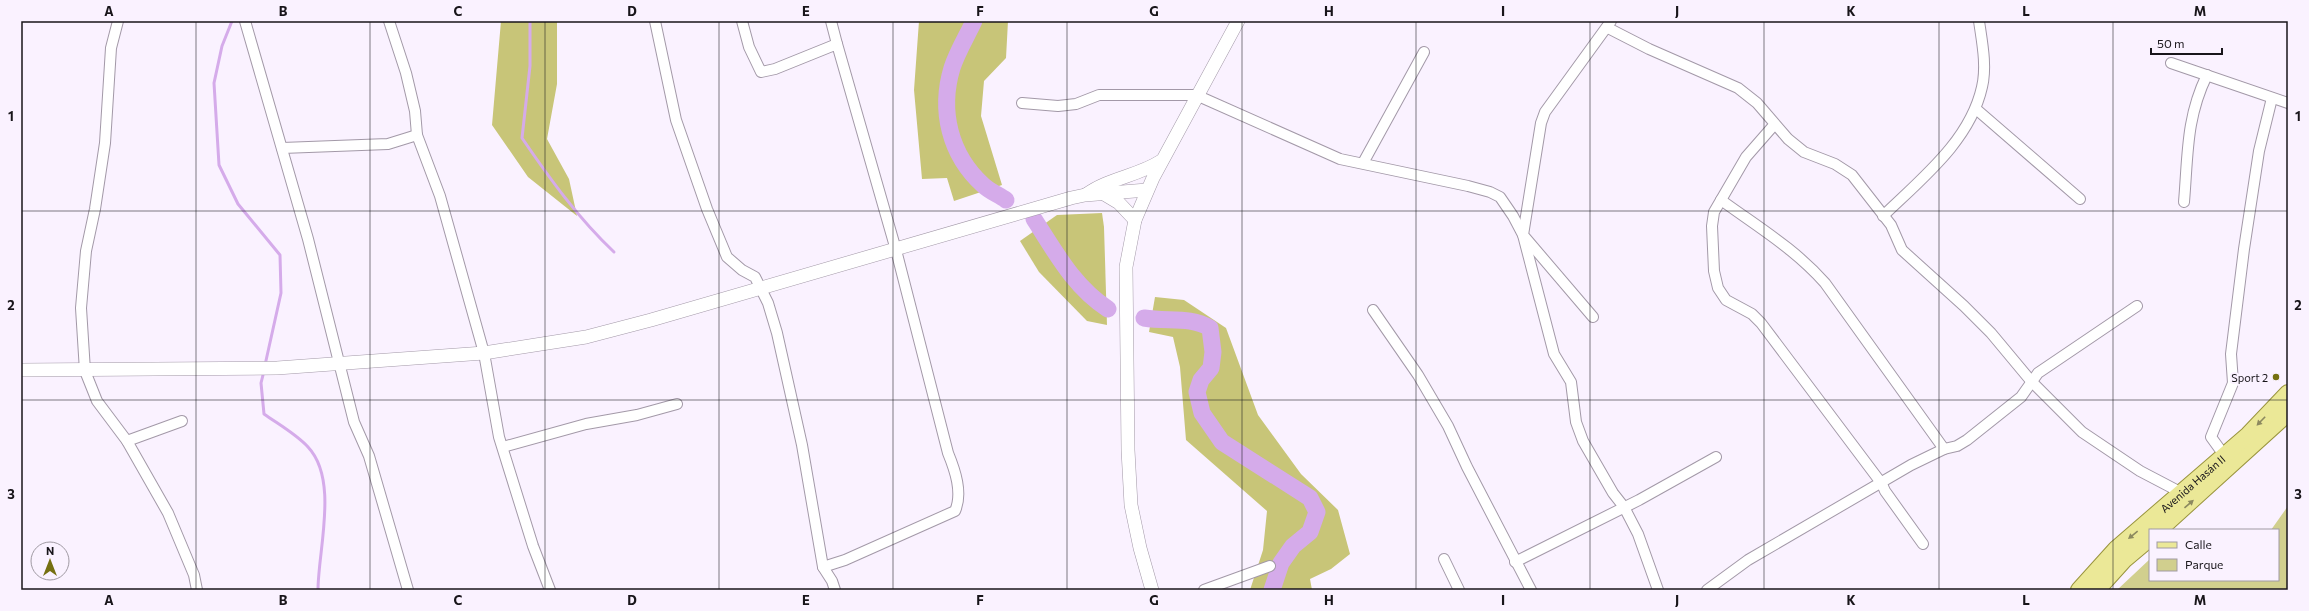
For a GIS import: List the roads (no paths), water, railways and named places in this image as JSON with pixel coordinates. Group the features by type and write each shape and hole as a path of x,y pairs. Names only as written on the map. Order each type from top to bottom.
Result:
{"main road":[{"name":"Avenida Hasán II","path":"2078,590 2116,548 2248,435 2288,393"},
{"name":"Avenida Hasán II","path":"2161,529 2288,413"},
{"path":"2097,590 2125,559 2149,539"}],"street":[{"path":"118,21 110,56 105,143 95,208 86,252 81,308 85,371 97,401 127,441 168,513 194,575 197,590"},
{"path":"245,21 308,239 338,364 354,422 368,456 408,590"},
{"path":"389,21 406,73 415,111 417,135 440,196 484,353 492,410 533,546 550,590"},
{"path":"655,21 676,120 726,257 742,270 755,277 762,288 777,333 792,399 824,567 832,580 835,590"},
{"path":"742,21 749,47 761,72 774,69 837,44"},
{"path":"824,567 845,560 955,511 958,504 957,476 948,453 896,250 831,21"},
{"path":"1152,590 1135,527 1128,470 1125,293 1126,267 1135,220 1147,190 1196,95 1238,21"},
{"path":"1883,216 1934,166 1959,136 1976,109 1982,86 1984,68 1979,21"},
{"path":"1658,590 1642,545 1624,507 1595,464 1579,432 1571,382 1554,354 1523,235 1541,123 1545,112 1610,24 1650,49 1738,88 1757,103 1788,140 1804,152 1835,164 1852,175 1891,225 1902,250 1964,306 1991,333 2031,381 2082,432 2111,453 2140,471 2182,493"},
{"path":"1363,163 1424,52"},
{"path":"2171,63 2288,103"},
{"path":"2184,202 2191,114 2197,95 2207,75"},
{"path":"1022,103 1070,104 1098,94 1196,95 1340,159 1490,192 1500,197 1505,203 1523,235 1592,317"},
{"path":"2224,455 2210,437 2233,383 2231,354 2244,249 2259,151 2272,98"},
{"path":"1976,109 2080,200"},
{"path":"1774,125 1746,157 1714,212 1712,226 1714,272 1718,288 1726,300 1752,314 1761,322 1882,484 1885,491 1923,544"},
{"path":"282,148 388,144 417,135"},
{"path":"1086,195 1095,188 1146,170 1161,161"},
{"path":"1122,178 1153,178"},
{"path":"21,370 85,371 277,368 484,353 586,337 1086,195 1147,190"},
{"path":"1104,194 1119,203 1135,220"},
{"path":"1721,200 1784,244 1806,262 1825,284 1944,449"},
{"path":"1707,590 1748,560 1882,484 1911,465 1944,449 1957,446 1967,440 2021,397 2038,372 2137,306"},
{"path":"1373,310 1418,375 1448,426 1515,562 1531,590"},
{"path":"503,447 586,424 637,415 677,404"},
{"path":"127,441 182,421"},
{"path":"1515,562 1624,507 1716,457"},
{"path":"1444,558 1459,590"},
{"path":"1204,590 1270,566"}],"waterway":[{"path":"232,21 222,46 214,83 219,165 238,204 280,255 281,293 265,365"},
{"path":"530,21 530,66 522,138 565,198 588,226 614,252"},
{"path":"974,21 959,50 952,68 948,84 947,116 955,146 962,160 983,185 1006,200"},
{"path":"1034,219 1058,257 1075,280 1108,309"},
{"path":"1144,318 1195,322 1210,328 1213,352 1211,368 1201,380 1197,392 1202,413 1222,442 1310,498 1317,512 1310,532 1293,546 1281,563 1272,590"},
{"path":"264,371 261,383 264,414 292,433 308,447 317,461 323,478 325,516 318,590"}],"place":[{"name":"Sport 2","path":"2276,377"}]}
